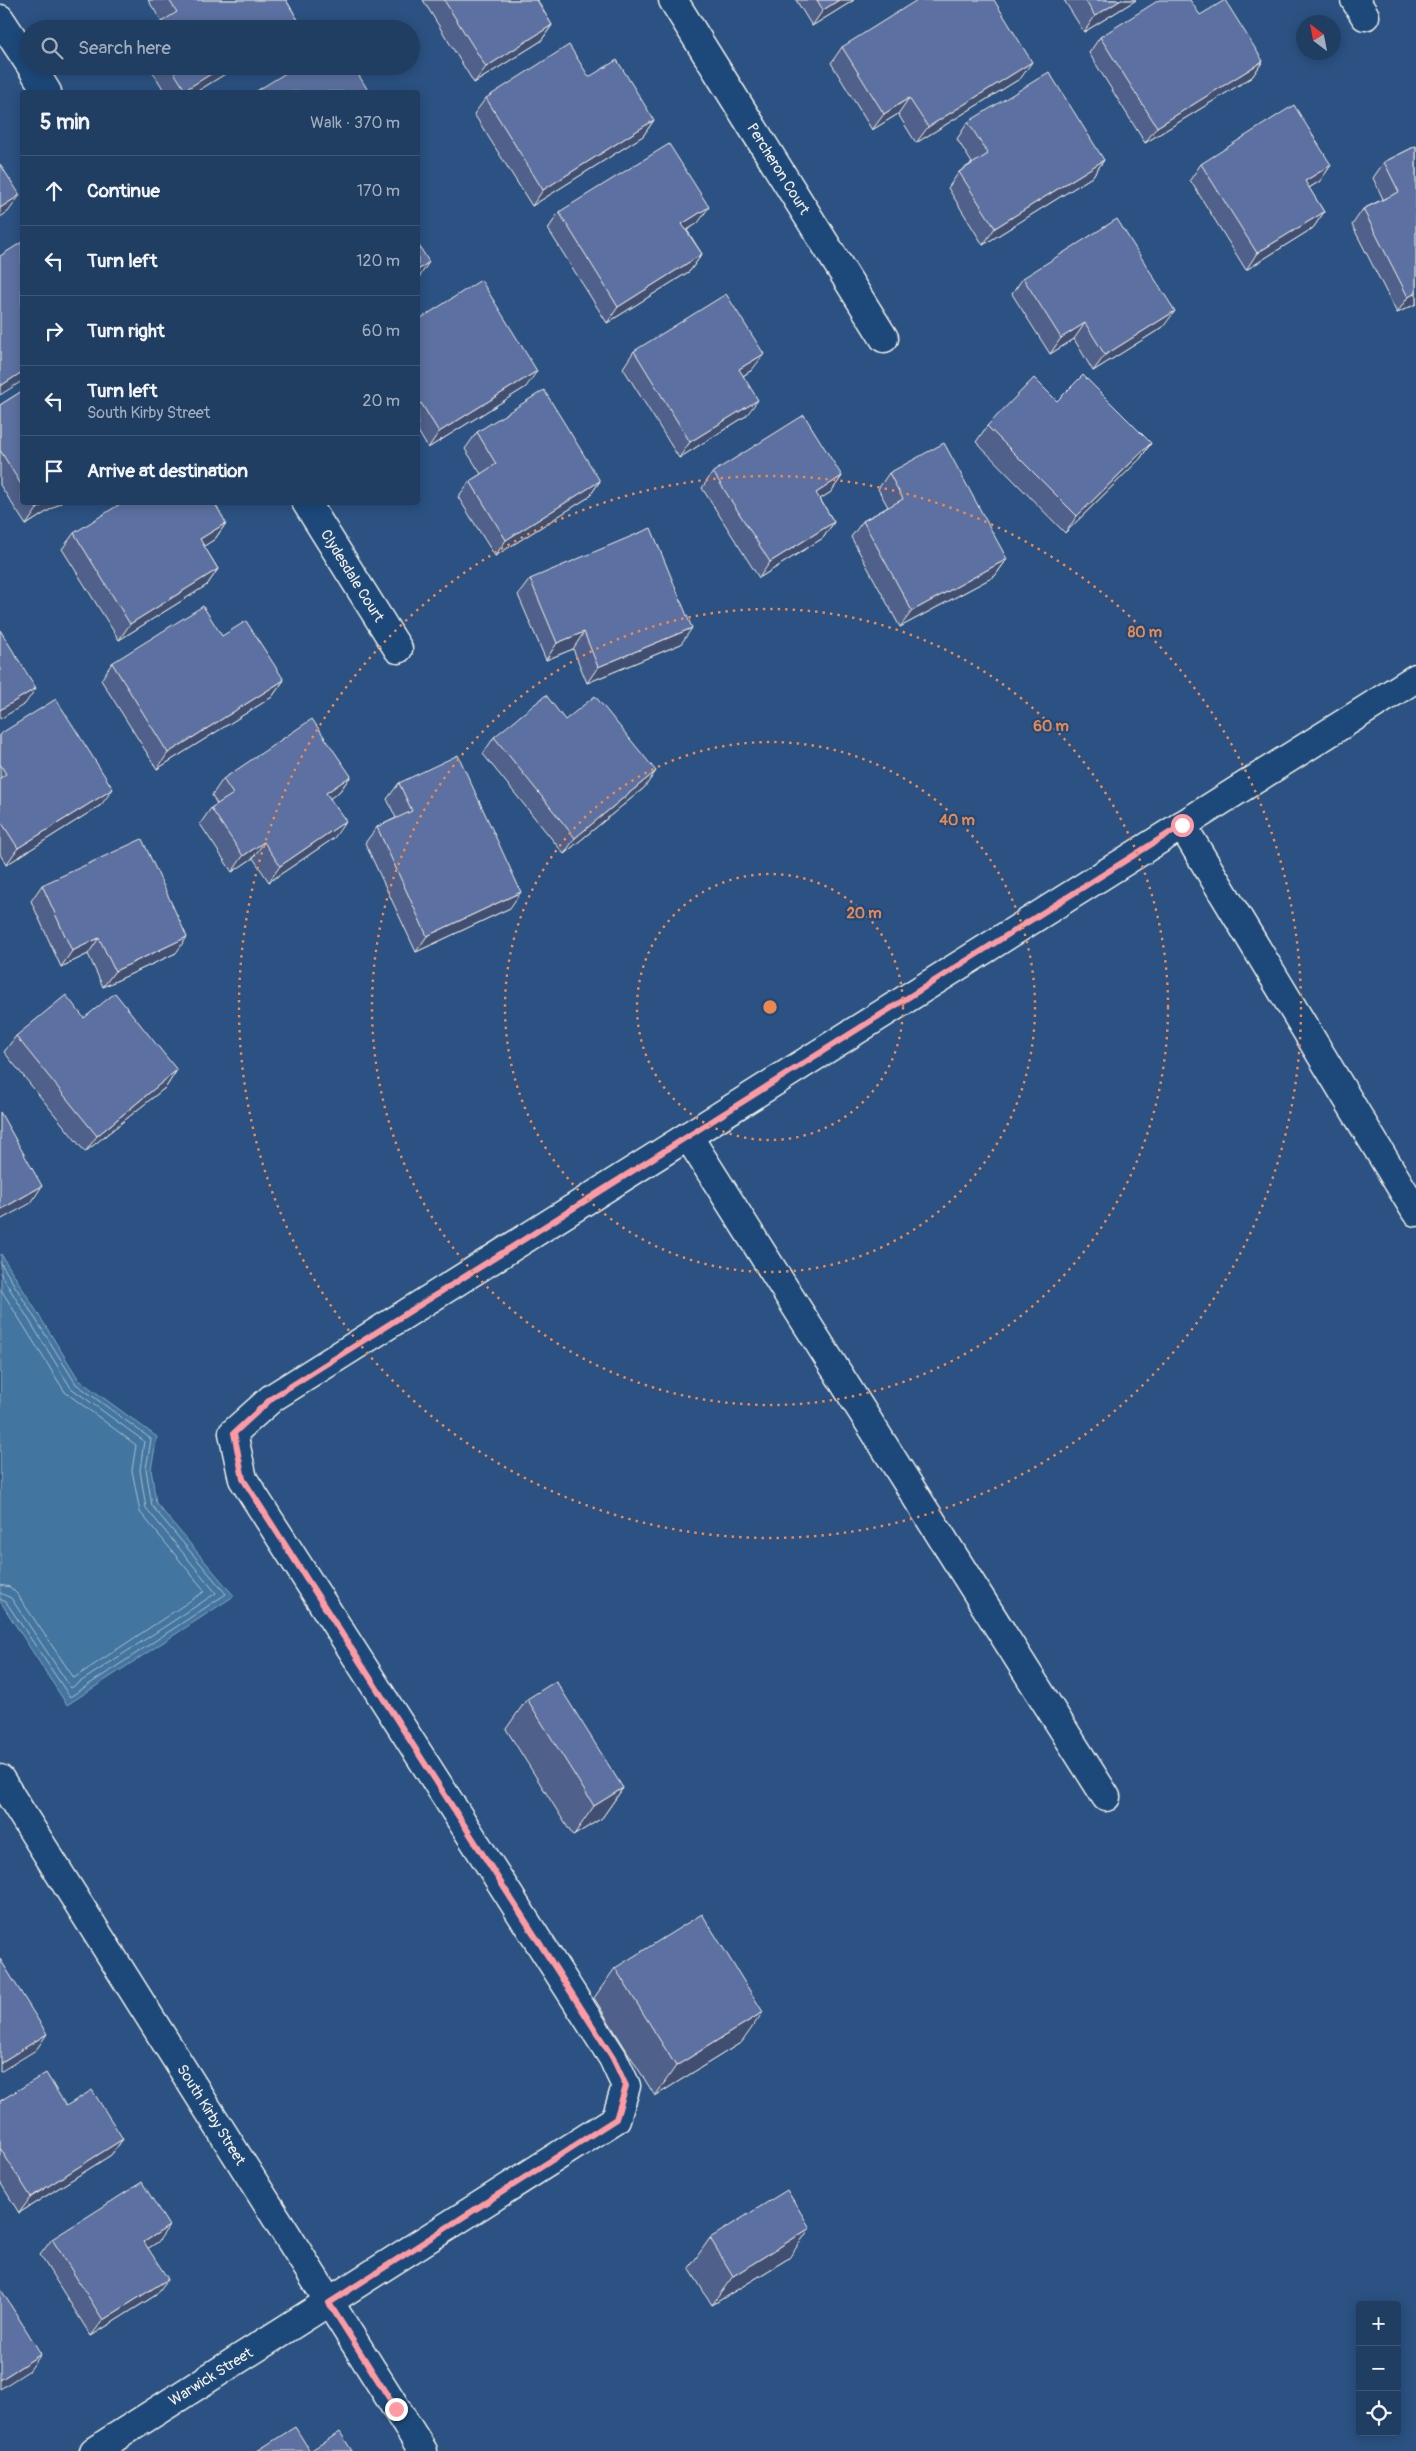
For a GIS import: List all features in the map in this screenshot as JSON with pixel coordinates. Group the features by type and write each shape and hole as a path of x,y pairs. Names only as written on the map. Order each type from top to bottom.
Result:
{"street":[{"path":"0,3 5,0"},
{"name":"Percheron Court","path":"673,0 884,338"},
{"path":"0,19 20,50"},
{"path":"36,75 46,90"},
{"name":"Clydesdale Court","path":"308,505 398,649"},
{"path":"1106,1797 688,1136 1416,678"},
{"path":"1182,825 1416,1212"},
{"name":"Warwick Street","path":"94,2451 616,2119 626,2086 613,2058 243,1479 234,1433 272,1398 688,1136"},
{"name":"South Kirby Street","path":"0,1779 423,2451"}],"water":[{"path":"1,1254 79,1380 157,1437 151,1469 156,1503 234,1596 67,1705 0,1601"}],"building":[{"path":"169,0 286,0 298,20 164,20 177,12"},
{"path":"444,0 537,0 552,25 486,67"},
{"path":"817,0 839,0 823,10"},
{"path":"917,0 994,0 1032,62 928,127 909,98 884,114 842,47"},
{"path":"1085,0 1121,0 1095,16"},
{"path":"1159,0 1190,0 1200,15 1225,0 1263,61 1157,127 1100,37"},
{"path":"569,45 589,77 617,60 654,120 543,190 486,98"},
{"path":"1049,72 1104,160 995,228 959,172 988,154 968,122"},
{"path":"176,75 209,75 185,90"},
{"path":"282,75 359,75 368,90 258,90"},
{"path":"1294,105 1331,165 1305,181 1324,212 1257,253 1201,164"},
{"path":"669,144 709,207 682,224 702,254 618,307 559,212"},
{"path":"1416,146 1416,293 1408,297 1363,209 1399,192 1384,162"},
{"path":"0,164 20,195 0,208"},
{"path":"1117,219 1175,311 1105,355 1085,323 1061,338 1023,278"},
{"path":"20,243 20,373 2,385 0,382 0,256"},
{"path":"420,247 429,262 420,269"},
{"path":"481,280 537,371 439,432 420,404 420,319"},
{"path":"726,294 764,354 739,369 758,400 690,442 634,351"},
{"path":"1083,375 1151,443 1077,516 987,426 1034,378 1057,401"},
{"path":"544,390 600,481 506,540 470,481 496,464 477,432"},
{"path":"20,392 20,483 0,450 0,405"},
{"path":"804,415 842,476 816,493 834,522 770,562 713,472"},
{"path":"944,443 1007,559 912,611 863,521 903,499 889,473"},
{"path":"35,505 43,505 37,509"},
{"path":"118,505 216,505 226,523 200,539 218,569 130,624 74,533"},
{"path":"651,528 692,628 598,667 584,632 557,643 530,579"},
{"path":"203,606 222,636 246,621 284,680 168,753 112,663"},
{"path":"0,630 36,688 0,710"},
{"path":"546,695 565,720 595,696 656,771 575,838 494,737"},
{"path":"56,699 113,789 18,848 0,820 0,778 6,774 0,764 0,734"},
{"path":"312,719 351,776 326,793 346,821 280,866 264,842 243,856 211,808 233,794 223,779"},
{"path":"458,755 521,892 427,936 377,827 412,811 399,783"},
{"path":"142,839 187,937 115,971 99,938 72,951 42,885"},
{"path":"115,993 177,1070 97,1136 16,1036 66,995 84,1018"},
{"path":"0,1112 42,1186 0,1210"},
{"path":"556,1681 623,1788 594,1806 527,1699"},
{"path":"702,1914 763,2012 676,2066 615,1968"},
{"path":"0,1959 47,2034 0,2063"},
{"path":"46,2073 66,2106 92,2090 123,2139 31,2197 0,2148 0,2101"},
{"path":"142,2182 169,2226 144,2242 168,2279 103,2320 52,2239"},
{"path":"787,2190 810,2228 733,2276 710,2238"},
{"path":"0,2288 41,2354 0,2380"},
{"path":"295,2427 310,2451 257,2451"},
{"path":"340,2432 352,2451 310,2451"}],"route":[{"path":"396,2409 329,2303 616,2119 626,2086 613,2058 243,1479 234,1433 272,1398 1182,825"}]}
